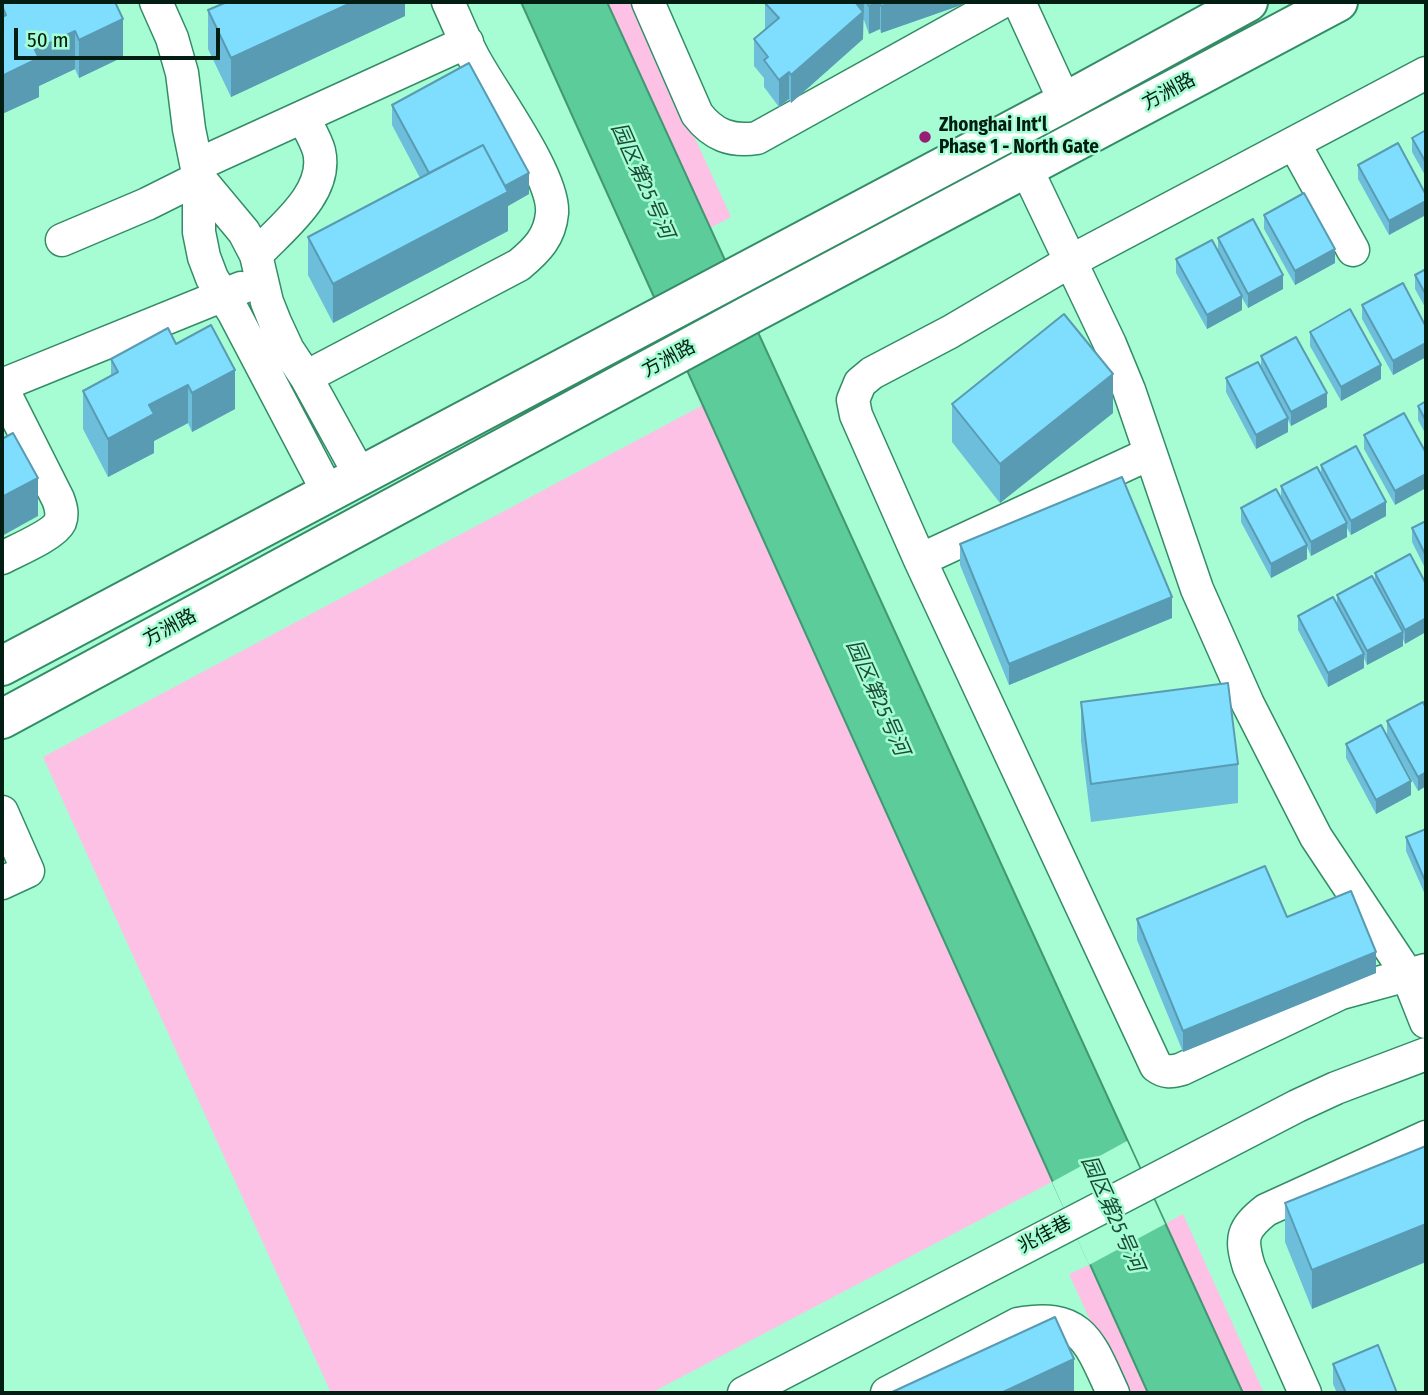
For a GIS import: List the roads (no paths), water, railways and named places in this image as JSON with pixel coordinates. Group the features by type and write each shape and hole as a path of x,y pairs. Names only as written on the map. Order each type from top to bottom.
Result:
{"main road":[{"path":"2,666 1065,102 1248,2"},
{"name":"方洲路","path":"2,719 750,315 1339,2"}],"street":[{"path":"156,2 172,38 182,74 198,172 199,232 204,257 222,295 344,483"},
{"path":"306,377 519,265 538,250 549,232 551,195 467,42 449,2"},
{"path":"648,2 697,114 718,134 744,140 757,138 1002,2"},
{"path":"1019,2 1065,102"},
{"path":"62,240 147,204 198,172 303,117 467,42"},
{"path":"1417,972 1341,993 1182,1069 1171,1072 1156,1066 920,560 856,415 853,400 860,383 872,373 950,332 1069,262 1295,145 1426,73"},
{"path":"2,558 50,532 59,524 62,511 2,386 222,295 259,268 308,199 319,177 319,152 303,117"},
{"path":"1295,145 1353,250"},
{"path":"1026,168 1119,367 1202,601 1248,704 1316,837 1417,972 1426,1023"},
{"path":"198,172 244,232 259,268 275,322 288,350 306,377 344,483"},
{"path":"920,560 1149,454"},
{"path":"2,812 28,871 2,883"},
{"name":"兆佳巷","path":"744,1393 1147,1182 1336,1088 1426,1054"},
{"path":"1306,1393 1249,1267 1244,1250 1244,1236 1250,1223 1266,1210 1426,1137"},
{"path":"887,1393 1018,1324 1040,1320 1068,1326 1087,1340 1113,1393"}],"water":[{"name":"园区第25号河","path":"521,2 607,2 1243,1393 1148,1393"}],"place":[{"name":"Zhonghai Int‘l Phase 1 - North Gate","path":"925,137"}]}
